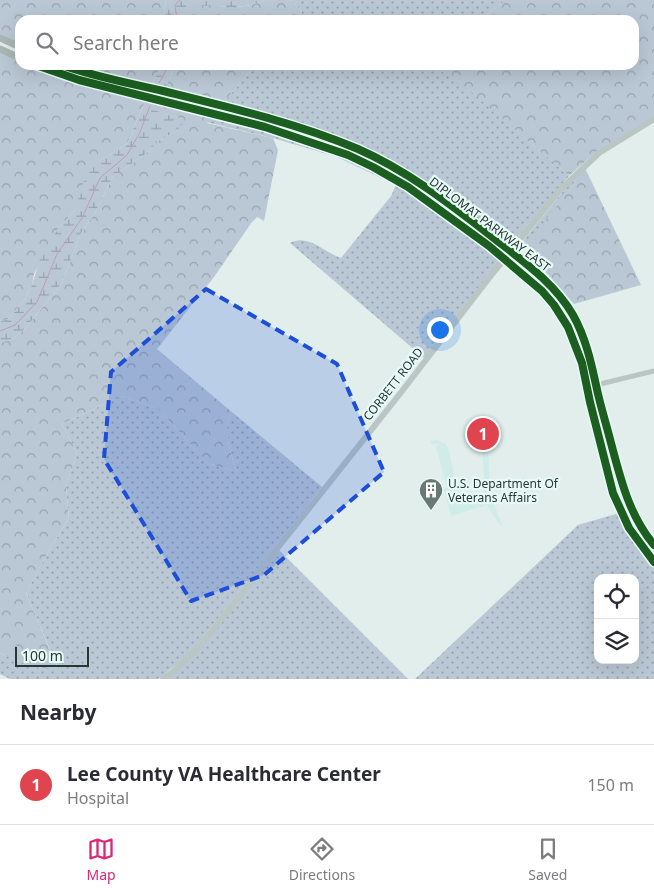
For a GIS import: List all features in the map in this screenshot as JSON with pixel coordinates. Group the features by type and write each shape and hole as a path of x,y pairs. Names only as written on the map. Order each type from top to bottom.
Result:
{"main road":[{"path":"0,38 15,45"},
{"path":"0,49 15,56"},
{"name":"DIPLOMAT PARKWAY EAST","path":"59,70 106,88 270,129 348,155 396,180 456,221 535,284 559,312 576,344 610,482 619,508 638,542 654,562"},
{"name":"DIPLOMAT PARKWAY EAST","path":"78,70 272,120 319,134 358,149 401,172 511,251 551,285 570,309 585,340 625,493 637,520 654,545"},
{"path":"270,129 272,120"},
{"path":"396,180 401,172"}],"street":[{"name":"CORBETT ROAD","path":"163,679 174,672 199,647 560,190 575,174 608,146 654,119"},
{"path":"588,393 596,385 654,371"},
{"path":"586,381 596,385"}],"highlighted area":[{"path":"206,289 337,364 384,472 264,575 191,601 104,459 111,372"}],"green space":[{"path":"0,0 166,0 164,11 165,15 15,15 15,42 0,35"},
{"path":"166,0 265,0 239,7 192,7 186,10 183,15 165,15 164,11"},
{"path":"265,0 291,0 302,12 300,15 182,14 186,7 191,5 239,7"},
{"path":"291,0 502,0 503,3 486,15 300,15 302,12"},
{"path":"502,0 654,0 654,116 597,151 569,176 469,90 440,70 639,70 639,15 486,15 503,3"},
{"path":"0,52 15,59 15,70 43,70 78,83 146,100 132,135 126,144 98,162 75,210 58,229 34,274 32,285 25,299 8,319 0,321"},
{"path":"90,70 159,70 152,86"},
{"path":"159,70 173,70 165,89 152,86"},
{"path":"173,70 252,70 222,104 165,89"},
{"path":"252,70 440,70 469,89 569,176 510,247 388,161 222,104"},
{"path":"146,100 157,103 154,110 182,119 182,124 177,131 158,141 148,152 112,178 95,213 81,233 62,283 24,330 12,339 0,343 0,321 8,319 25,299 32,285 40,259 58,229 75,210 82,185 89,172 98,162 126,144 132,135"},
{"path":"157,103 211,117 207,123 273,138 278,150 264,221 257,217 252,222 214,277 157,349 233,413 229,418 227,433 237,472 208,463 158,409 121,396 62,424 77,453 66,486 69,518 26,593 58,669 34,667 0,653 0,343 12,339 24,330 62,283 81,233 95,213 112,178 148,152 158,141 177,131 182,119 153,110"},
{"path":"211,117 264,130 355,161 407,189 500,260 424,358 290,243 303,240 310,242 341,258 391,196 396,185 337,157 273,138 206,122"},
{"path":"278,124 324,139 369,157 397,173 395,176 350,152 277,128"},
{"path":"585,168 641,285 574,304 535,260 527,243 576,182 573,179"},
{"path":"401,176 463,218 507,252 504,255 458,219 399,179"},
{"path":"573,179 576,182 519,254 515,251"},
{"path":"121,396 158,409 208,463 237,472 227,433 229,418 233,413 322,487 197,645 184,659 158,679 10,679 0,674 0,653 34,667 58,668 26,593 69,518 66,486 77,453 62,424"},
{"path":"619,513 636,543 654,566 654,679 415,679 578,525"},
{"path":"279,550 408,679 168,679"}],"shaded area":[{"path":"437,440 446,444 449,450 458,497 463,501 482,496 483,494 485,488 482,448 486,443 488,444 490,495 503,527 501,527 487,505 451,516 444,489 447,487 436,447 440,444 431,444 431,441"}],"waterway":[{"path":"176,15 175,5 180,0"},
{"path":"159,83 166,70"},
{"path":"0,331 15,325 37,302 57,254 82,218 100,178 127,155 140,132 150,106"}],"cycle path":[{"path":"50,70 79,80 265,127 348,155 408,187 489,246 542,291 554,305 568,327 582,363 613,493 629,528 654,562"},
{"path":"78,70 262,116 311,131 358,149 376,157 427,188 524,262 556,292 578,324 589,354 601,407 627,497 638,522 654,545"}],"place":[{"name":"Lee County VA Healthcare Center","path":"483,434"},
{"name":"U.S. Department Of Veterans Affairs","path":"431,511"}]}
